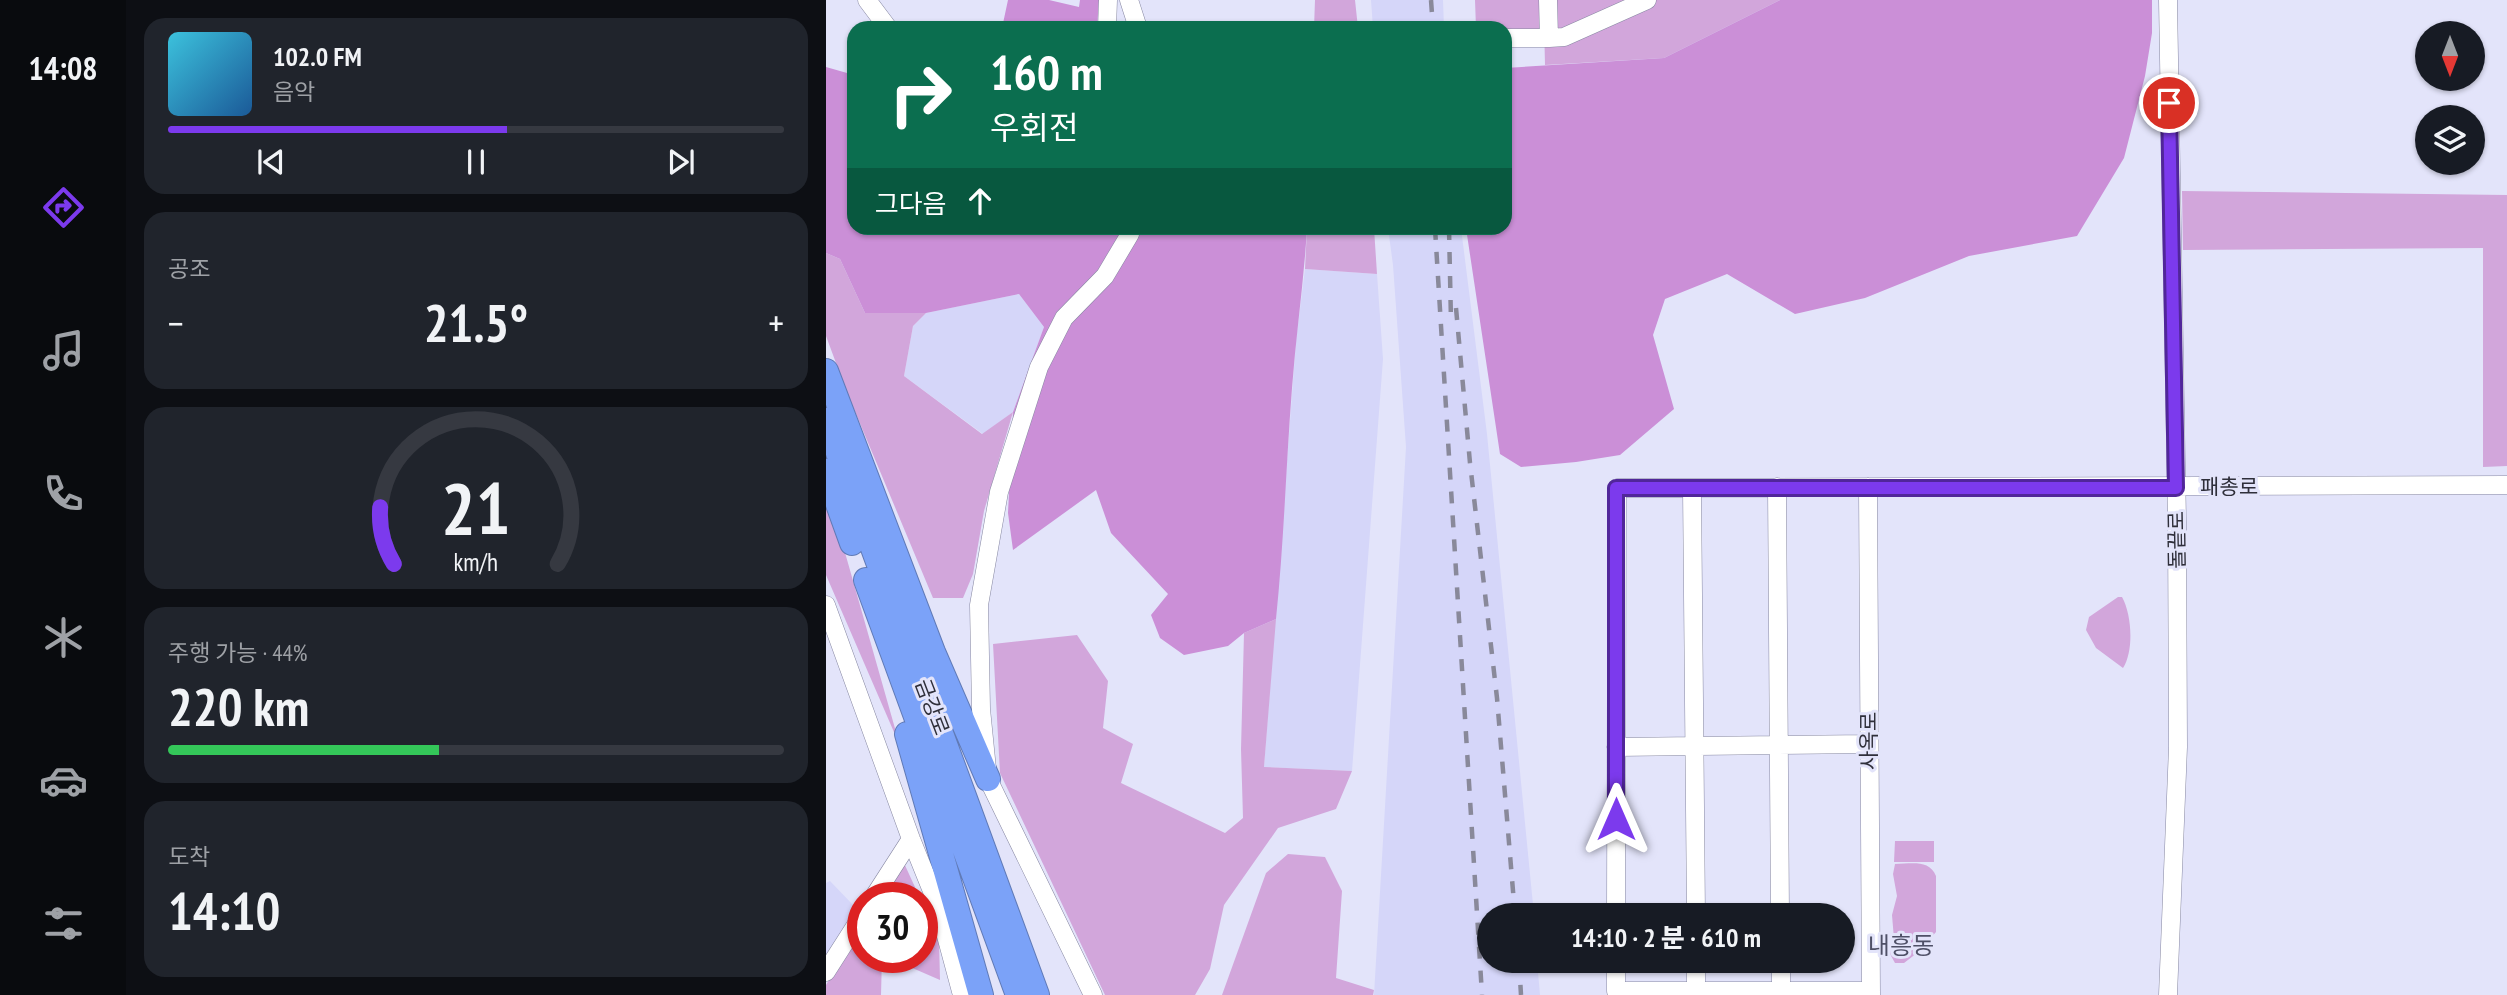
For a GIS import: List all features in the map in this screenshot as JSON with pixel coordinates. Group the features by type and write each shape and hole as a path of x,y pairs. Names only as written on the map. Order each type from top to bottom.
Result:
{"highway":[{"path":"826,371 933,652 988,779"},
{"name":"금강로","path":"826,420 1037,995"},
{"name":"금강로","path":"826,471 1018,995"},
{"path":"857,555 981,995"}],"street":[{"path":"867,0 883,21"},
{"path":"1107,21 1108,0"},
{"path":"1129,0 1136,21"},
{"path":"1548,0 1549,38"},
{"path":"1512,38 1564,37 1617,7 1647,0"},
{"name":"돌끝로","path":"2168,0 2178,747 2168,995"},
{"path":"1093,995 988,779 981,709 979,605 999,492 1039,367 1064,318 1105,276 1129,235"},
{"name":"패총로","path":"1616,747 1616,488 2507,485"},
{"path":"1777,487 1780,903"},
{"name":"사옥로","path":"1868,487 1871,993"},
{"path":"1692,488 1696,903"},
{"path":"826,605 938,906 962,995"},
{"path":"1616,903 1616,747 1869,744"},
{"path":"883,882 911,839"},
{"path":"826,972 847,939"},
{"path":"1616,973 1616,991 1871,993"},
{"path":"1696,973 1696,991"},
{"path":"1781,973 1781,991"}],"shaded area":[{"path":"1008,0 1049,0 1079,7 1080,0 1099,0 1098,21 1004,21"},
{"path":"1315,0 1355,0 1357,21 1314,21"},
{"path":"1371,0 1443,0 1444,21 1372,21"},
{"path":"1475,0 1780,0 1664,58 1545,65 1544,22 1538,31 1512,32 1512,21 1476,21"},
{"path":"1780,0 2152,0 2152,33 2145,76 2124,158 2077,236 1969,256 1865,298 1795,314 1727,274 1665,299 1653,335 1674,409 1620,455 1521,467 1500,454 1467,235 1512,235 1512,68 1664,58"},
{"path":"826,67 847,73 847,235 1306,235 1292,388 1276,619 1244,633 1228,646 1184,655 1160,638 1151,615 1168,594 1111,533 1096,490 1013,550 1008,513 1013,412 1044,327 1019,294 926,313 865,313 840,259 826,253"},
{"path":"2182,191 2507,195 2507,466 2483,467 2483,248 2183,250"},
{"path":"1307,235 1374,235 1377,274 1305,269"},
{"path":"1389,235 1462,235 1487,434 1533,903 1477,903 1477,973 1538,973 1540,995 1374,995 1406,447"},
{"path":"826,253 840,259 865,313 926,313 913,326 904,376 982,434 1013,412 984,511 973,574 963,598 933,598 846,390 826,336"},
{"path":"1305,269 1377,274 1383,359 1352,771 1264,767 1296,341"},
{"path":"1019,294 1044,327 1013,412 983,434 904,376 913,326 926,313"},
{"path":"826,497 840,535 900,746 826,575"},
{"path":"2122,597 2128,613 2130,633 2129,652 2123,668 2096,648 2086,630 2089,617"},
{"path":"1276,619 1264,767 1352,771 1336,809 1278,828 1224,905 1210,969 1195,995 1105,995 1000,773 993,644 1077,635 1108,681 1103,728 1133,744 1121,783 1225,833 1243,818 1241,749 1244,633"},
{"path":"1895,841 1934,841 1934,862 1894,862"},
{"path":"1288,854 1325,857 1342,891 1336,978 1374,990 1373,995 1222,995 1266,873"},
{"path":"903,861 913,882 889,882"},
{"path":"1895,864 1924,865 1936,876 1936,932 1904,963 1895,963 1890,954 1894,939 1892,915 1897,896 1893,874"},
{"path":"830,881 847,899 847,923 826,958 826,883"},
{"path":"938,937 939,939 940,980 924,973 938,973"},
{"path":"847,950 847,973 882,973 881,995 826,995 826,985"}],"railway":[{"path":"1431,0 1432,21"},
{"path":"1435,235 1482,995"},
{"path":"1449,235 1451,321"},
{"path":"1456,308 1470,463 1497,698 1514,903"},
{"path":"1520,973 1521,995"}],"district":[{"name":"내흥동","path":"1901,946"}],"route":[{"path":"1616,819 1616,488 2176,488 2169,103"}]}
